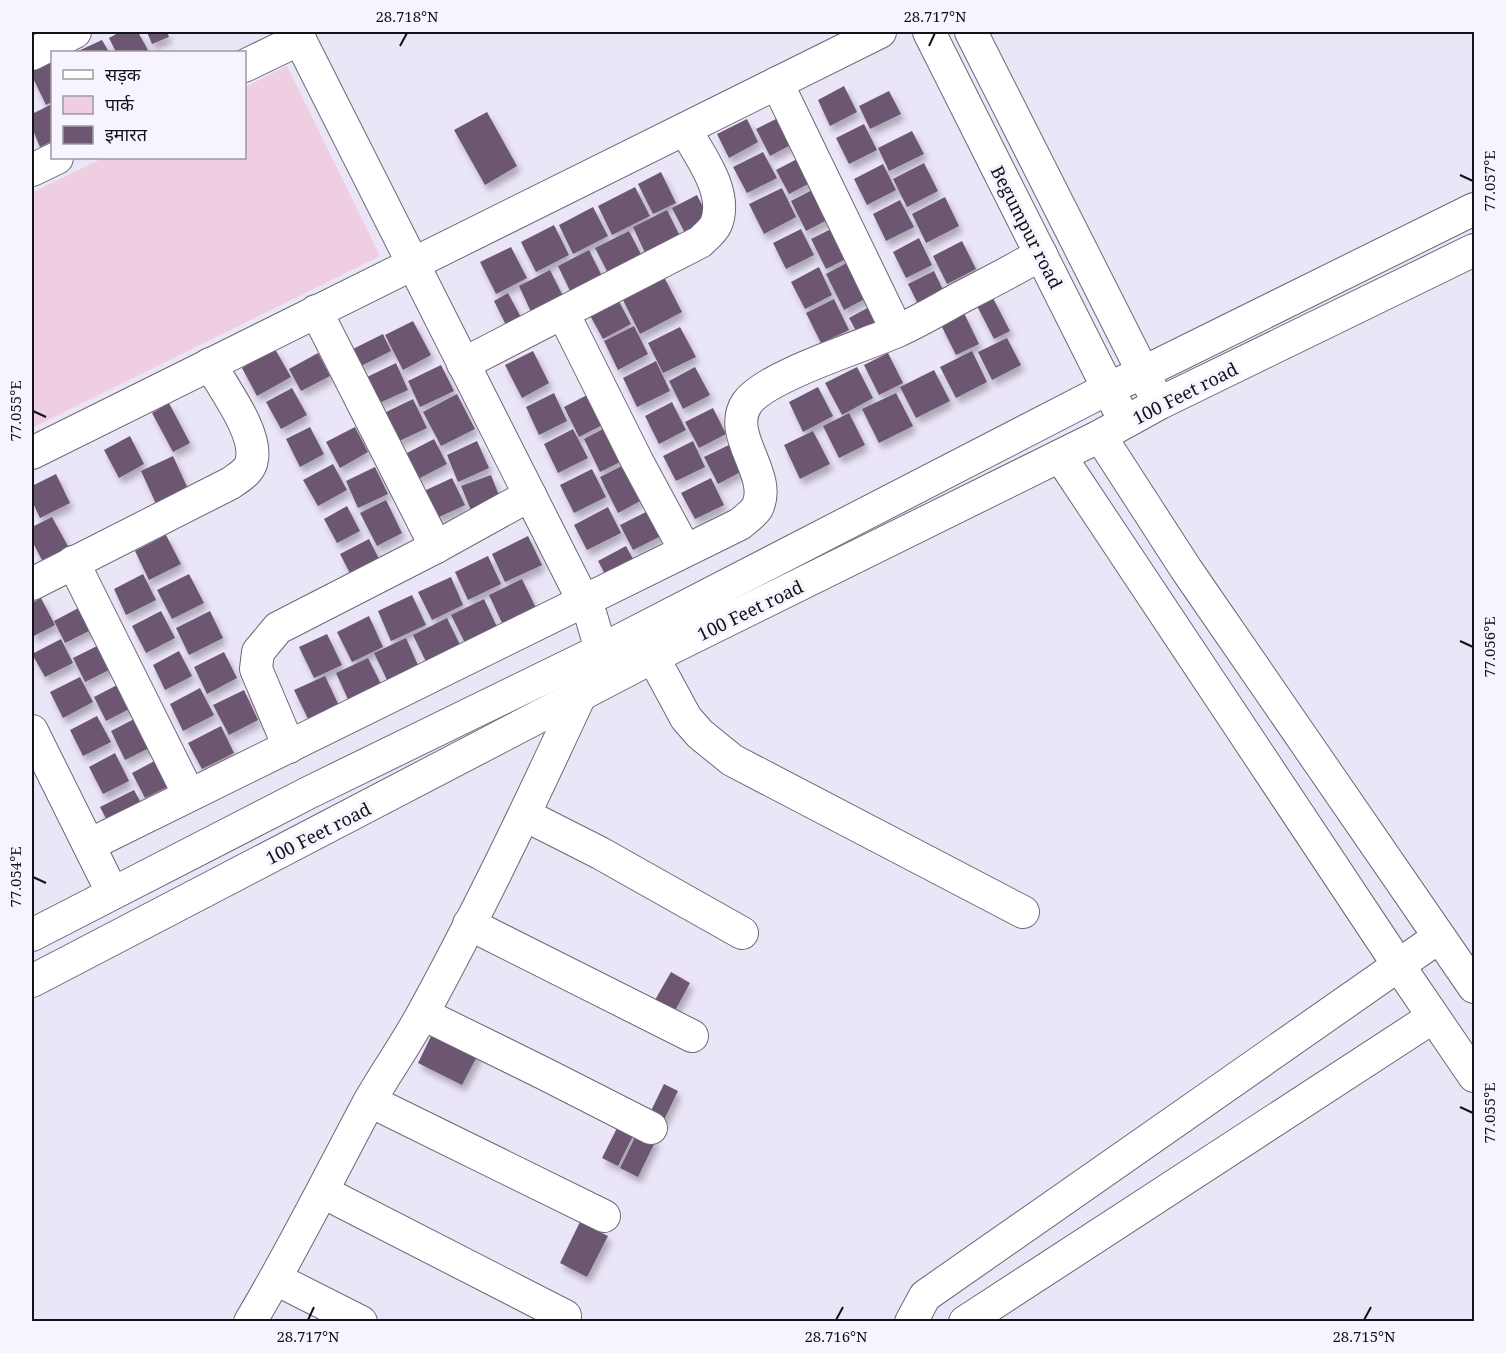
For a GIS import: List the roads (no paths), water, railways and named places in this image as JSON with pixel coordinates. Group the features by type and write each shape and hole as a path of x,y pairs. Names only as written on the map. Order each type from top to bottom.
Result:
{"street":[{"path":"32,54 75,32"},
{"path":"32,453 880,32"},
{"name":"Begumpur road","path":"929,32 1107,389 1113,429 1186,569 1474,987"},
{"name":"Begumpur road","path":"970,32 1142,373 1160,403"},
{"path":"246,65 298,35 583,601 594,624 601,650 525,815 423,1014 370,1101 276,1279 250,1322"},
{"path":"777,83 897,332"},
{"path":"463,364 700,242 716,225 718,208 716,186 685,129"},
{"path":"32,170 55,159"},
{"name":"100 Feet road","path":"32,935 310,792 601,650 1107,389 1474,208"},
{"name":"100 Feet road","path":"32,981 653,657 1060,456 1160,403 1474,250"},
{"path":"89,845 740,524 756,510 762,495 758,475 743,438 742,418 746,404 760,391 781,378 897,332 1041,254"},
{"path":"316,311 436,547"},
{"path":"563,313 637,461 685,550"},
{"path":"32,584 231,483 246,472 252,460 247,428 210,364"},
{"path":"1060,456 1474,1076"},
{"path":"288,747 256,669 258,652 278,628 436,547 530,495"},
{"path":"73,562 189,795"},
{"path":"653,657 686,718 700,734 732,760 1023,912"},
{"path":"32,731 112,892"},
{"path":"525,815 600,853 742,933"},
{"path":"469,924 692,1036"},
{"path":"911,1322 925,1296 1439,937"},
{"path":"423,1014 651,1128"},
{"path":"965,1322 1433,1017"},
{"path":"370,1101 604,1216"},
{"path":"323,1192 565,1316"},
{"path":"276,1279 361,1322"}]}
